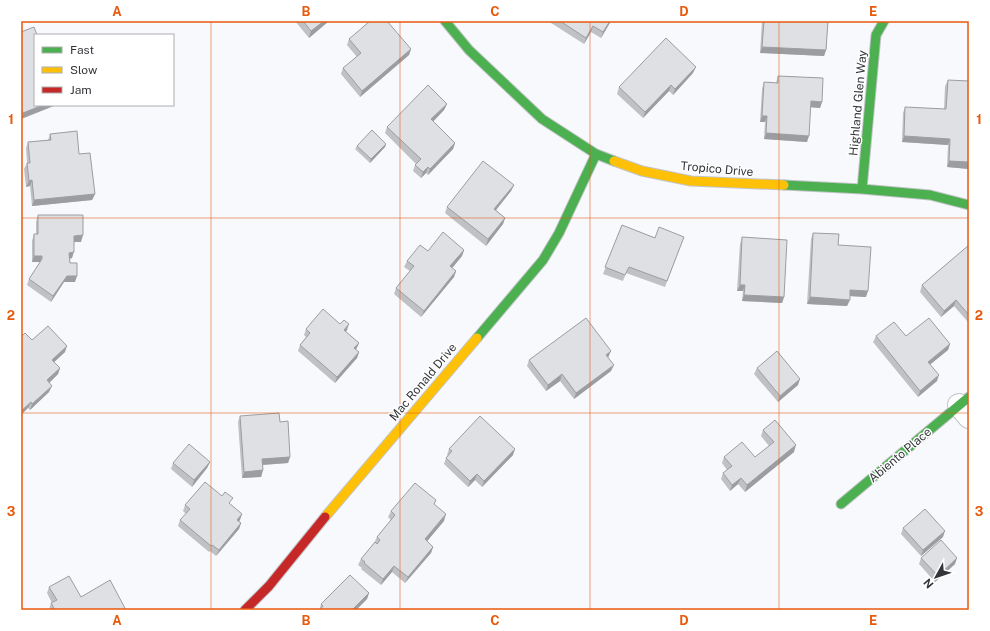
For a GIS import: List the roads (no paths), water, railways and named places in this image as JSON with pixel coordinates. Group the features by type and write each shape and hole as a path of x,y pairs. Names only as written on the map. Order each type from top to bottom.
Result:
{"street":[{"name":"Tropico Drive","path":"445,21 469,50 542,119 596,154 642,171 691,181 862,188 930,195 969,205"},
{"name":"Highland Glen Way","path":"862,188 876,35 884,21"},
{"name":"Mac Ronald Drive","path":"245,610 269,586 376,455 543,260 560,233 596,154"},
{"name":"Abiento Place","path":"841,504 966,406"}]}
